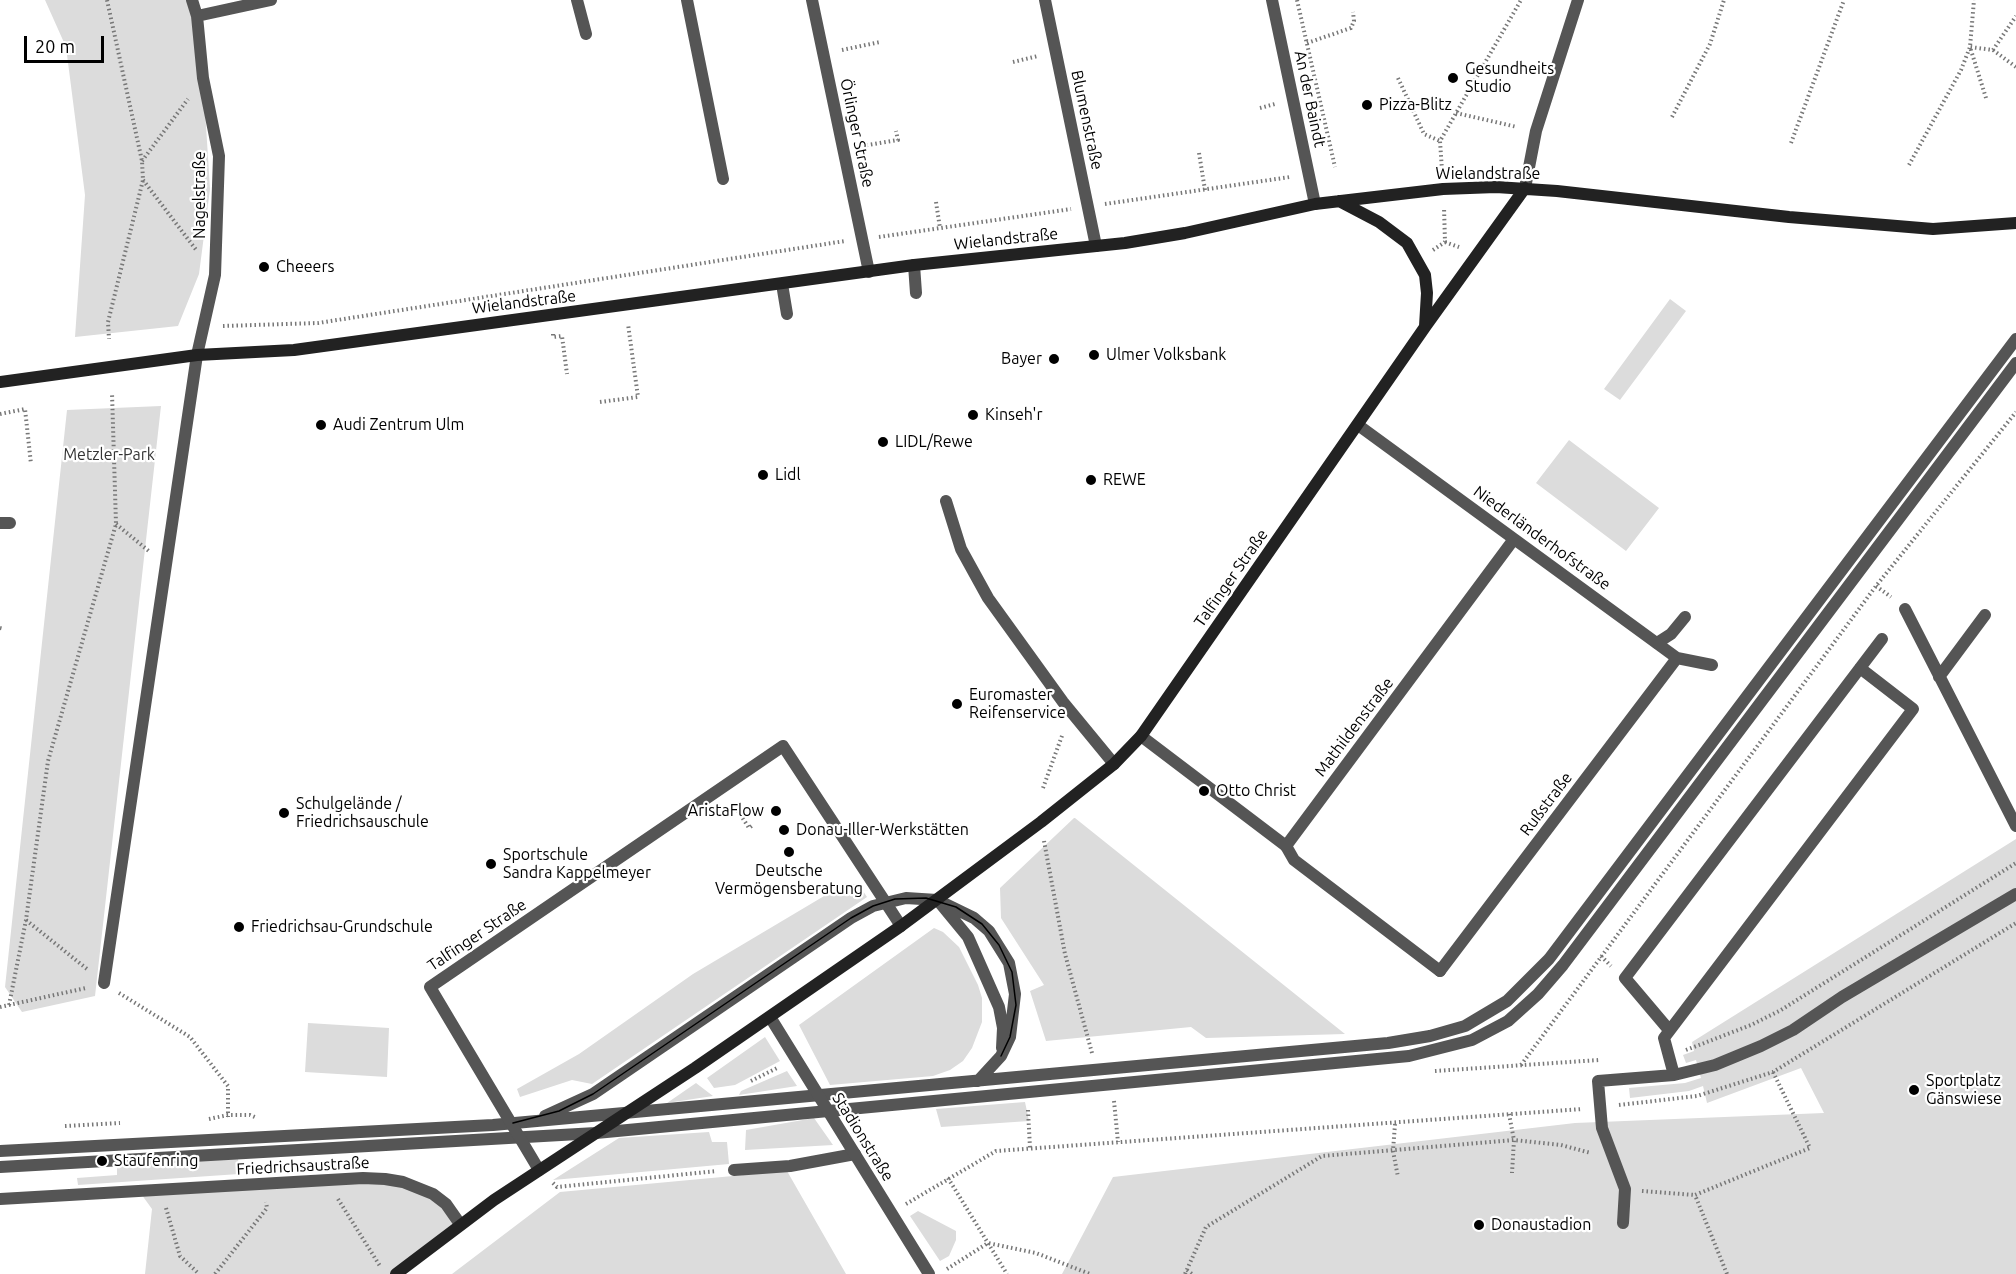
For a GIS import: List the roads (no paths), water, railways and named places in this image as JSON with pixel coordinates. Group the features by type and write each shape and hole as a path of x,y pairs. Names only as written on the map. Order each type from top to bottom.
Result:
{"street":[{"name":"Nagelstraße","path":"104,983 197,355 215,275 219,156 203,78 197,16 192,0"},
{"path":"197,16 271,0"},
{"path":"577,0 586,34"},
{"path":"687,0 723,179"},
{"name":"Örlinger Straße","path":"812,0 869,272"},
{"name":"Blumenstraße","path":"1045,0 1096,246"},
{"name":"An der Baindt","path":"1272,0 1315,204"},
{"path":"1525,188 1536,131 1578,0"},
{"name":"Wielandstraße","path":"0,382 197,355 294,350 782,285 914,265 1096,246 1185,233 1315,204 1443,189 1525,188 1933,229 2015,224"},
{"name":"Talfinger Straße","path":"901,926 783,746 430,987 539,1170 770,1017 901,926 937,900 1114,764 1141,736 1425,327 1525,188"},
{"path":"1338,201 1396,232 1418,260 1425,275 1427,293 1425,327"},
{"path":"914,265 916,293"},
{"path":"782,285 787,314"},
{"path":"0,1151 511,1123 1408,1040 1465,1026 1494,1011 1521,989 1549,959 2016,339"},
{"path":"0,1167 596,1133 1410,1056 1472,1040 1508,1021 1545,987 1574,952 2016,363"},
{"name":"Niederländerhofstraße","path":"1358,425 1677,658 1712,665"},
{"path":"946,501 961,549 988,598 1072,713 1114,764"},
{"name":"Mathildenstraße","path":"1286,846 1514,539"},
{"path":"1905,609 2016,826"},
{"path":"1939,677 1985,615"},
{"path":"1657,643 1671,634 1685,617"},
{"path":"1669,1030 1625,978 1882,639"},
{"name":"Rußstraße","path":"1286,846 1294,860 1440,971 1677,658"},
{"path":"1674,1075 1664,1038 1669,1030 1912,709 1860,668"},
{"path":"1141,736 1286,846"},
{"path":"1623,1223 1625,1190 1602,1128 1598,1081 1674,1075 1715,1065 1793,1030 1851,992 2016,894"},
{"path":"511,1123 559,1111 593,1094 851,918 885,902 906,898 937,900 965,912 982,924 999,945 1009,963 1014,983 1015,1016 1010,1037 1001,1056 980,1080 955,1093 910,1104"},
{"path":"937,900 968,937 999,1007 1003,1028 1001,1056"},
{"name":"Stadionstraße","path":"770,1017 929,1274"},
{"path":"734,1170 790,1166 855,1154"},
{"path":"396,1274 460,1224 539,1170"},
{"name":"Friedrichsaustraße","path":"0,1199 326,1180 384,1179 419,1187 446,1204 460,1224"}],"tram line":[{"path":"513,1123 559,1111 593,1094 851,918 873,906 895,899 926,898 956,907 982,924 999,945 1012,972 1016,1005 1010,1037 1001,1056"}],"place":[{"name":"Gesundheits Studio","path":"1453,78"},
{"name":"Pizza-Blitz","path":"1367,105"},
{"name":"Cheeers","path":"264,267"},
{"name":"Ulmer Volksbank","path":"1094,355"},
{"name":"Bayer","path":"1054,359"},
{"name":"Kinseh'r","path":"973,415"},
{"name":"Audi Zentrum Ulm","path":"321,425"},
{"name":"LIDL/Rewe","path":"883,442"},
{"name":"Lidl","path":"763,475"},
{"name":"REWE","path":"1091,480"},
{"name":"Euromaster Reifenservice","path":"957,704"},
{"name":"Otto Christ","path":"1204,791"},
{"name":"AristaFlow","path":"776,811"},
{"name":"Schulgelände / Friedrichsauschule","path":"284,813"},
{"name":"Donau-Iller-Werkstätten","path":"784,830"},
{"name":"Deutsche Vermögensberatung","path":"789,852"},
{"name":"Sportschule Sandra Kappelmeyer","path":"491,864"},
{"name":"Friedrichsau-Grundschule","path":"239,927"},
{"name":"Sportplatz Gänswiese","path":"1914,1090"},
{"name":"Staufenring","path":"102,1161"},
{"name":"Donaustadion","path":"1479,1225"}],"park label":[{"name":"Metzler-Park","path":"109,455"}]}
